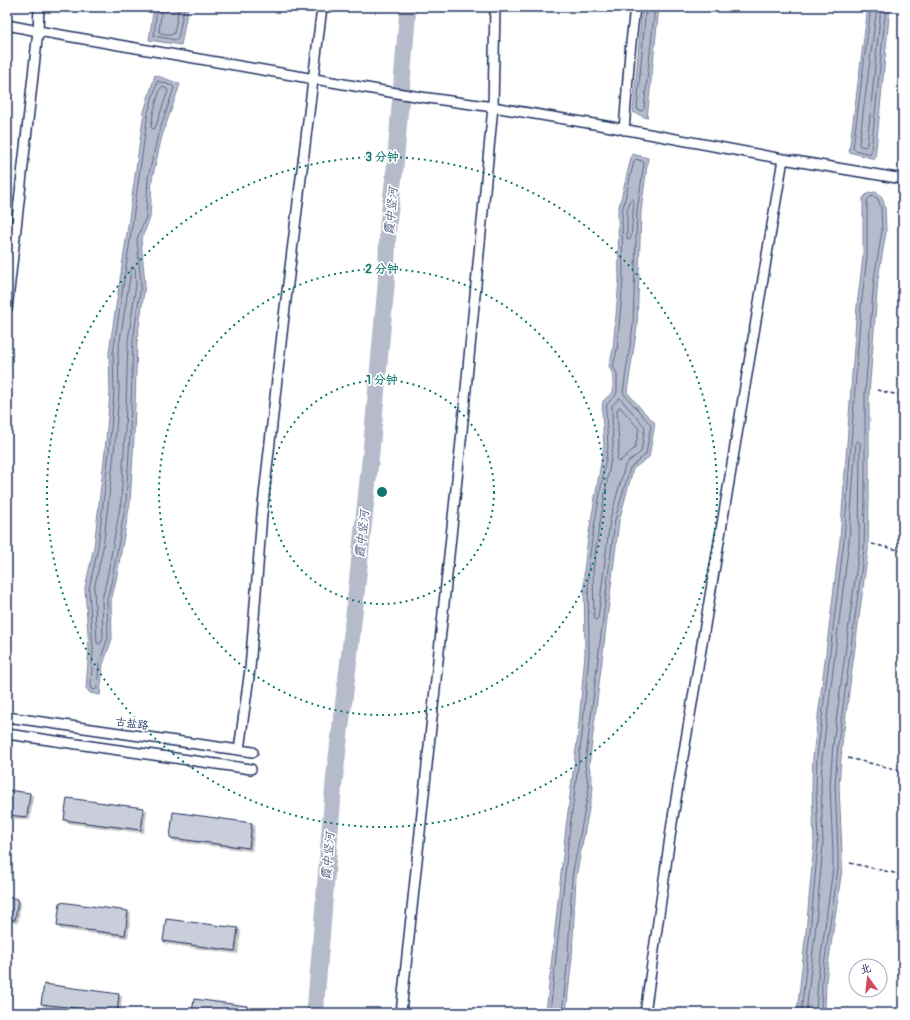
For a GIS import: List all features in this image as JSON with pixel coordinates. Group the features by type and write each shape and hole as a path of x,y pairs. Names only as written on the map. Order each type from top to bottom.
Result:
{"street":[{"path":"7,309 40,7"},
{"path":"239,750 250,669 262,522 285,308 312,78 322,7"},
{"path":"401,1013 493,107 495,7"},
{"path":"624,130 635,7"},
{"path":"7,25 384,91 493,107 903,179"},
{"path":"645,1013 672,823 783,159"},
{"name":"古盐路","path":"7,717 253,752"},
{"path":"7,734 251,770"}],"path":[{"path":"877,390 903,396"},
{"path":"872,544 903,551"},
{"path":"848,758 903,770"},
{"path":"850,863 903,875"}],"water":[{"path":"154,7 188,7 181,45 149,40"},
{"path":"642,7 659,7 647,118 633,112"},
{"path":"868,7 890,7 875,159 849,152"},
{"path":"155,75 180,84 162,136 152,179 150,218 141,240 145,284 137,342 130,503 111,601 112,639 103,664 100,695 90,693 86,688 89,649 85,588 94,547 105,451 110,393 109,352 144,112"},
{"path":"632,154 648,158 641,211 637,327 627,392 655,423 649,457 633,469 619,521 589,766 593,788 576,877 572,957 566,1013 546,1013 566,827 578,734 585,654 584,571 588,538 604,446 602,411 603,401 613,392 613,375 609,366 613,350 619,280 618,211"},
{"path":"876,192 882,197 885,207 886,232 878,279 869,394 868,550 842,744 839,786 842,869 826,979 825,1013 797,1013 814,844 812,786 813,757 840,540 857,306 863,257 863,198 868,193"}],"building":[{"path":"7,790 30,793 27,817 7,815"},
{"path":"67,798 144,808 141,830 64,820"},
{"path":"173,812 252,823 249,848 170,838"},
{"path":"7,897 18,899 15,920 7,919"},
{"path":"60,902 128,911 125,935 57,926"},
{"path":"166,919 238,928 235,951 163,941"},
{"path":"44,984 119,994 117,1013 41,1004"},
{"path":"194,999 247,1006 246,1013 192,1013"}],"waterway":[{"name":"霞中竖河","path":"315,1013 334,782 351,642 371,452 386,286 388,224 395,168 408,7"}]}
